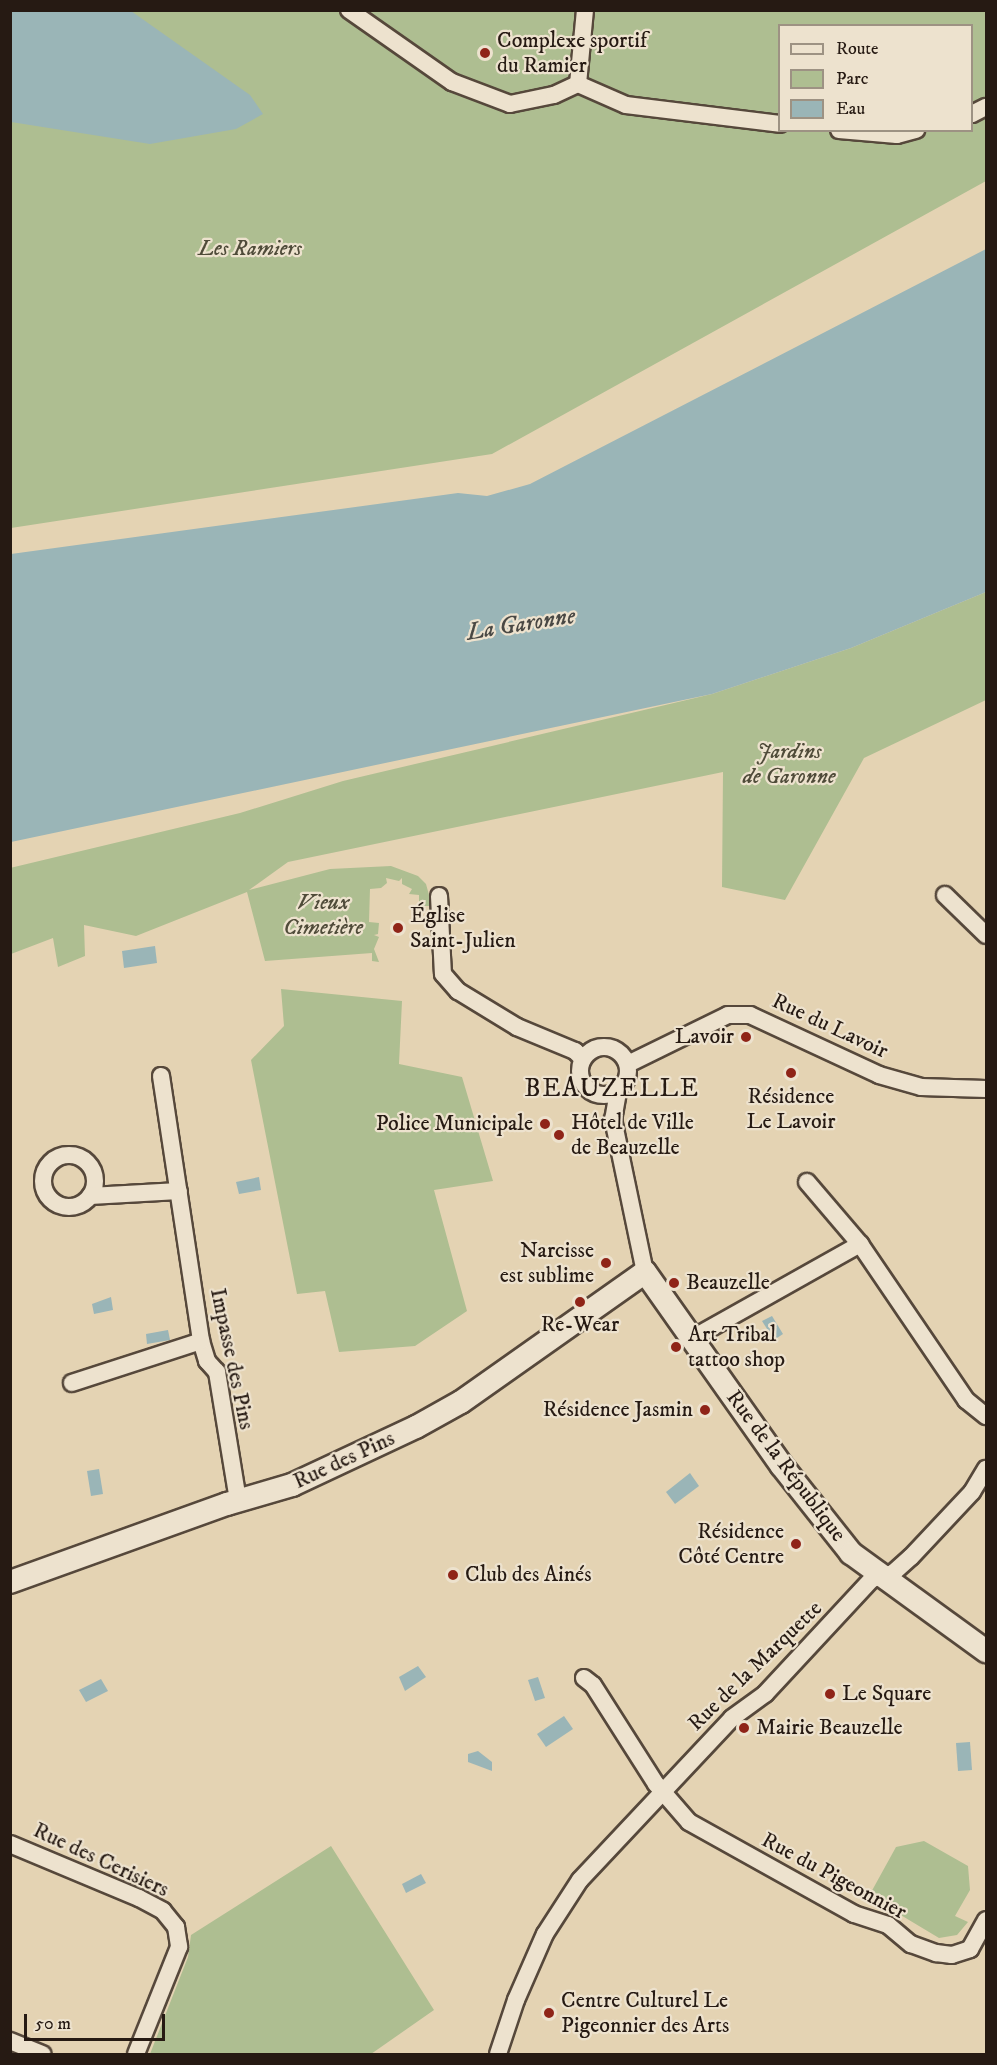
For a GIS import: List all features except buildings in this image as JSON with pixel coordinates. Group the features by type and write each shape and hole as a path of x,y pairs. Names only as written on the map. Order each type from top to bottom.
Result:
{"street":[{"path":"349,10 452,82 510,104 554,95 578,84 626,105 778,124"},
{"path":"578,84 585,10"},
{"path":"973,114 987,108"},
{"path":"862,132 897,135 908,132"},
{"path":"945,895 987,935"},
{"path":"440,896 443,974 458,991 517,1027 575,1051 583,1059"},
{"name":"Rue du Lavoir","path":"628,1064 728,1015 750,1015 879,1075 921,1087 987,1089"},
{"path":"618,1092 602,1096 588,1089 580,1075 583,1059 598,1048 607,1047 623,1056 628,1064 627,1079 618,1092 614,1119 645,1272"},
{"name":"Impasse des Pins","path":"161,1076 201,1341 207,1361 217,1372 238,1500"},
{"path":"807,1182 860,1244 966,1400 987,1416"},
{"path":"90,1196 179,1191"},
{"path":"691,1339 860,1244"},
{"name":"Rue de la République","path":"645,1272 824,1522 851,1553 987,1651"},
{"name":"Rue des Pins","path":"10,1582 238,1500 292,1485 333,1468 452,1407 645,1272"},
{"path":"72,1383 201,1341"},
{"name":"Rue de la Marquette","path":"498,2055 516,2000 564,1902 661,1791 732,1718 765,1694 872,1579 893,1573 934,1534 972,1492 987,1469"},
{"path":"584,1678 593,1686 661,1791"},
{"name":"Rue du Pigeonnier","path":"661,1791 689,1822 854,1914 888,1925 911,1944 952,1955 970,1948 987,1920"},
{"name":"Rue des Cerisiers","path":"10,1844 139,1898 163,1911 176,1927 179,1947 136,2055"},
{"path":"10,2042 42,2055"}],"green space":[{"name":"Les Ramiers","path":"11,11 986,11 986,181 492,454 11,528"},
{"path":"986,592 986,700 864,758 785,900 722,887 723,772 288,862 249,890 330,869 391,866 418,876 426,884 432,906 419,906 419,895 409,894 412,889 402,884 402,878 399,881 386,878 387,883 381,888 370,889 369,922 379,923 378,934 374,935 379,937 374,949 379,962 372,961 372,953 265,961 247,892 136,936 84,925 85,956 58,967 53,938 11,954 10,868 240,813 343,781 712,694 851,648"},
{"path":"281,989 402,1001 399,1064 462,1077 493,1181 434,1190 467,1311 415,1346 339,1352 325,1291 297,1294 251,1060 284,1026"},
{"path":"924,1841 968,1866 970,1890 955,1916 968,1922 957,1935 939,1938 869,1896 896,1847"},
{"path":"331,1846 434,2010 371,2054 150,2054 188,1957 191,1935"}],"water":[{"path":"10,11 131,11 250,95 263,114 236,129 150,144 11,122"},
{"name":"La Garonne","path":"986,249 986,592 851,648 712,694 11,842 11,554 458,493 487,496 530,484"},
{"path":"155,946 157,963 124,968 122,951"},
{"path":"259,1177 261,1190 239,1194 236,1182"},
{"path":"111,1297 113,1310 94,1314 92,1304"},
{"path":"772,1316 783,1334 774,1340 762,1321"},
{"path":"168,1330 170,1340 147,1344 146,1334"},
{"path":"99,1469 103,1494 91,1496 87,1471"},
{"path":"690,1473 699,1486 675,1504 666,1492"},
{"path":"418,1666 426,1677 405,1691 399,1677"},
{"path":"538,1677 545,1698 535,1701 528,1680"},
{"path":"101,1679 108,1691 86,1702 79,1690"},
{"path":"564,1716 573,1729 546,1747 537,1734"},
{"path":"970,1742 972,1770 958,1771 956,1743"},
{"path":"478,1751 492,1762 492,1771 468,1762 468,1754"},
{"path":"421,1874 426,1883 406,1893 402,1884"}],"place":[{"name":"Complexe sportif du Ramier","path":"485,53"},
{"name":"Église Saint-Julien","path":"398,928"},
{"name":"Lavoir","path":"746,1037"},
{"name":"Résidence Le Lavoir","path":"791,1073"},
{"name":"Police Municipale","path":"545,1124"},
{"name":"Hôtel de Ville de Beauzelle","path":"559,1135"},
{"name":"Narcisse est sublime","path":"606,1263"},
{"name":"Beauzelle","path":"674,1283"},
{"name":"Re-Wear","path":"580,1302"},
{"name":"Art Tribal tattoo shop","path":"676,1347"},
{"name":"Résidence Jasmin","path":"705,1410"},
{"name":"Résidence Côté Centre","path":"796,1544"},
{"name":"Club des Ainés","path":"453,1575"},
{"name":"Le Square","path":"830,1694"},
{"name":"Mairie Beauzelle","path":"744,1728"},
{"name":"Centre Culturel Le Pigeonnier des Arts","path":"549,2013"}],"district":[{"name":"BEAUZELLE","path":"612,1089"}],"park label":[{"name":"Jardins de Garonne","path":"789,764"},
{"name":"Vieux Cimetière","path":"323,914"}]}
